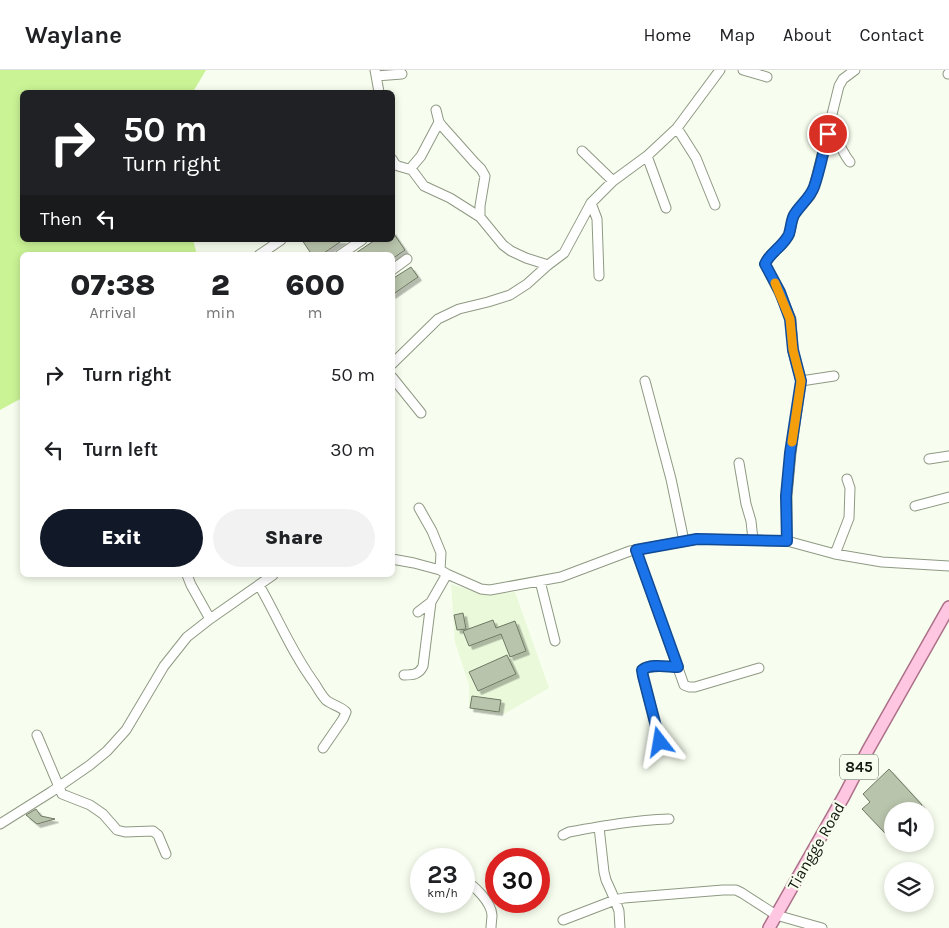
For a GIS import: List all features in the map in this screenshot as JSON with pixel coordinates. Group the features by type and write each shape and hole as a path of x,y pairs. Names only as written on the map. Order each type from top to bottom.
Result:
{"main road":[{"name":"Tiangge Road","path":"769,928 949,607"}],"street":[{"path":"395,361 438,319 459,309 510,295 564,252 591,203 613,181 647,156 677,128 720,70"},
{"path":"743,70 767,77"},
{"path":"787,541 786,496 790,453 801,381 793,350 790,319 780,292 765,264 768,258 789,235 793,217 810,196 828,134 839,86 843,79 855,70"},
{"path":"380,90 376,73 402,74"},
{"path":"436,110 439,122 485,176 480,217"},
{"path":"410,169 415,165 439,122"},
{"path":"677,128 696,158 715,205"},
{"path":"828,134 839,143 844,155 850,162"},
{"path":"582,151 613,181"},
{"path":"647,156 666,208"},
{"path":"395,164 401,168 412,170 424,186 450,198 480,217 503,245 511,251 548,265"},
{"path":"591,203 597,219 599,276"},
{"path":"263,252 277,242"},
{"path":"344,252 359,242"},
{"path":"395,268 407,259"},
{"path":"801,381 834,376"},
{"path":"395,381 421,413"},
{"path":"645,382 671,479 684,541"},
{"path":"929,459 949,456"},
{"path":"739,463 753,540"},
{"path":"835,554 849,518 850,488 847,479"},
{"path":"915,506 949,497"},
{"path":"404,675 418,673 423,666 431,602 443,572 441,553 432,531 419,508"},
{"path":"395,560 443,572 481,589 490,590 561,577 630,551 697,539 787,541 835,554 882,562 949,566"},
{"path":"636,550 684,685 695,687 759,668"},
{"path":"188,577 210,619"},
{"path":"0,824 58,787 108,751 126,730 164,666 187,637 270,577"},
{"path":"540,581 555,641"},
{"path":"259,585 270,604 286,640 309,676 327,700 342,707 346,712 323,748"},
{"path":"418,612 431,602"},
{"path":"660,742 642,670 649,666 678,667"},
{"path":"37,735 62,794 90,805 103,814 117,830 125,832 153,831 158,835 166,854"},
{"path":"563,835 570,832 646,820 669,819"},
{"path":"599,828 604,872 616,900 620,928"},
{"path":"475,889 486,901 492,914 491,928"},
{"path":"563,920 624,898 736,890 776,915 822,928"}],"shaded area":[{"path":"0,70 206,70 194,90 20,90 20,242 194,242 196,252 20,252 20,399 0,410"},
{"path":"451,584 484,595 515,592 549,688 504,714 469,709 469,685 455,642"}],"building":[{"path":"395,235 405,250 395,257 395,252 357,252 372,242 395,242"},
{"path":"303,242 340,242 325,252 310,252"},
{"path":"411,267 418,277 395,293 395,277"},
{"path":"463,613 466,629 457,630 454,615"},
{"path":"493,620 496,628 515,621 526,651 510,657 501,634 469,646 463,631"},
{"path":"507,655 516,674 478,691 469,672"},
{"path":"472,696 501,700 499,712 470,708"},
{"path":"889,769 919,802 884,802 884,832 862,809 870,802 863,794"},
{"path":"36,809 41,816 55,819 37,824 26,815"}],"slow traffic":[{"path":"775,283 790,319 793,350 801,381 792,442"}],"route":[{"path":"660,742 642,670 649,666 678,667 636,550 697,539 787,541 786,496 790,453 801,381 793,350 790,319 780,292 765,264 768,258 789,235 793,217 810,196 828,134"}]}
